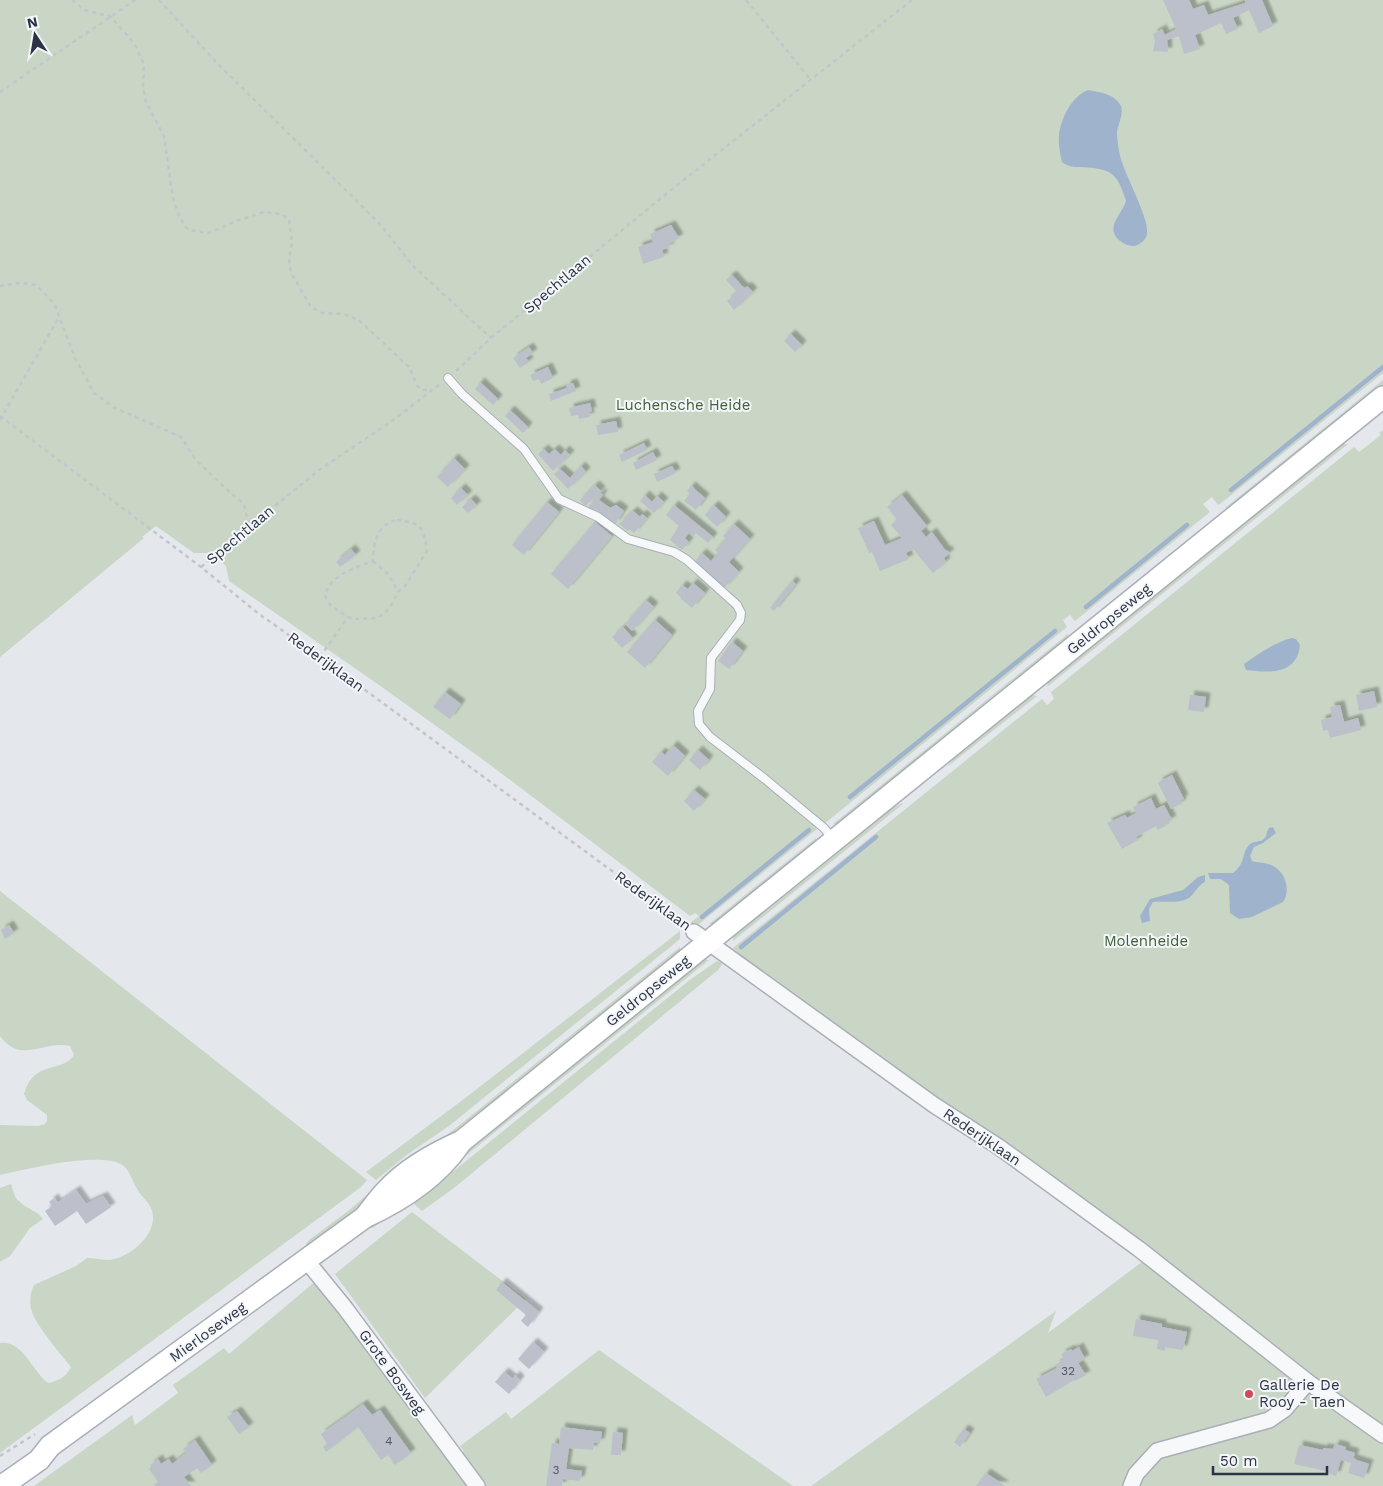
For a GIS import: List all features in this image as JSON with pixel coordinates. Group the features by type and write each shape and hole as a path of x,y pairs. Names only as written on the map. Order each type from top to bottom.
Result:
{"main road":[{"name":"Geldropseweg","path":"393,1194 440,1169 462,1141 702,937 835,840 1383,397"},
{"name":"Mierloseweg","path":"2,1486 39,1460 50,1446 365,1217 393,1194"},
{"name":"Mierloseweg","path":"0,1472 21,1456 50,1446"}],"street":[{"name":"Rederijklaan","path":"702,937 934,1105 999,1147 1139,1249 1308,1382 1383,1435"},
{"name":"Grote Bosweg","path":"306,1260 345,1308 476,1486"},
{"path":"1131,1486 1136,1474 1157,1452 1269,1420 1285,1409 1308,1382"}],"lane":[{"path":"448,378 462,394 524,449 559,499 598,517 628,539 674,552 687,560 737,605 741,613 740,620 711,658 710,690 698,711 699,724 710,737 824,828 835,840"}],"path":[{"path":"72,0 85,10 111,16 134,43 144,64 146,102 164,136 173,199 180,218 188,230 209,233 264,212 280,214 289,219 292,244 288,259 291,273 311,308 322,313 344,314 359,320 410,368 417,386 424,390 432,390"},
{"path":"0,92 135,0"},
{"path":"159,0 220,65 379,223 414,267 491,338"},
{"path":"746,0 810,79"},
{"name":"Spechtlaan","path":"201,567 319,470 392,421 448,378 491,338 666,194 912,0"},
{"path":"0,286 19,283 36,285 54,304 75,358 94,393 113,408 181,437 195,459 244,504 249,526"},
{"path":"1,418 59,316"},
{"name":"Rederijklaan","path":"1,418 201,567 259,614 702,937"},
{"path":"373,561 344,572 327,588 325,596 331,606 354,619 378,618 389,609 398,592 405,586 427,551 422,529 412,521 397,520 388,522 382,528 373,546 373,561 388,574 398,592"},
{"path":"320,657 348,617"}],"green space":[{"name":"Luchensche Heide","path":"0,0 1383,0 1383,373 1220,504 1218,505 1212,497 1203,504 1210,512 1075,621 1070,615 1063,620 1067,627 824,824 817,816 812,820 817,829 699,924 690,923 699,916 695,913 690,916 489,764 229,581 226,566 209,553 194,553 156,526 0,657"},
{"path":"1383,380 1383,387 1232,509 1225,508"},
{"name":"Molenheide","path":"1383,430 1383,1486 811,1486 1056,1311 1048,1333 1151,1255 734,955 737,952 733,948 1042,699 1047,705 1054,699 1051,692 1354,447 1359,452 1381,435 1379,433"},
{"path":"1339,444 1348,444 1047,687 1049,678"},
{"path":"1068,634 1068,641 840,825 833,824"},
{"path":"1028,694 1037,696 947,767 965,745"},
{"path":"902,803 733,941 734,932 876,817"},
{"path":"816,838 816,845 718,924 709,924"},
{"path":"0,891 367,1180 361,1187 0,1453 0,1343 8,1343 21,1351 48,1383 61,1378 71,1367 44,1333 35,1318 30,1302 34,1285 76,1266 87,1258 109,1260 126,1255 147,1236 153,1219 149,1205 137,1189 126,1168 121,1164 110,1161 79,1161 0,1175 0,1125 38,1126 45,1124 47,1115 27,1100 24,1094 28,1083 41,1071 69,1061 74,1055 70,1046 60,1045 33,1050 16,1049 8,1045 0,1036"},
{"path":"680,931 680,939 449,1126 408,1154 376,1180 366,1172 464,1099"},
{"path":"680,947 680,955 352,1217 306,1249 306,1244 309,1240 348,1211 401,1166 447,1135"},
{"path":"700,959 709,960 443,1174 373,1228 368,1227"},
{"path":"717,961 723,963 718,970 454,1188 422,1211 412,1202 445,1178 691,979"},
{"path":"11,1184 18,1200 43,1219 30,1228 10,1256 0,1262 0,1188"},
{"path":"412,1212 526,1299 425,1398 335,1274"},
{"path":"323,1275 459,1454 464,1451 460,1446 506,1412 511,1419 599,1350 793,1486 34,1486 132,1415 135,1425 178,1393 173,1385 224,1348 229,1354"}],"water":[{"path":"1088,90 1111,96 1122,109 1117,132 1119,151 1147,227 1145,238 1134,246 1122,242 1114,231 1116,221 1126,201 1119,183 1111,173 1099,169 1071,166 1062,162 1059,138 1062,122 1072,102"},
{"path":"1292,638 1296,639 1300,645 1298,655 1288,667 1264,672 1246,670 1244,664 1249,660 1273,645"},
{"path":"1273,827 1276,833 1254,847 1250,856 1252,861 1274,866 1282,874 1286,885 1286,897 1283,902 1252,917 1239,919 1230,913 1229,885 1221,879 1210,879 1208,873 1233,873 1240,866 1249,845 1264,839 1269,828"},
{"path":"1205,875 1205,882 1187,899 1153,902 1149,909 1150,921 1142,923 1140,916 1150,899 1183,890 1198,877"}],"building":[{"path":"1163,0 1189,0 1193,9 1204,5 1208,15 1245,3 1245,0 1262,0 1273,26 1259,33 1249,10 1233,18 1238,29 1226,34 1221,23 1195,35 1200,49 1184,54 1179,36 1167,40 1168,52 1153,51 1155,41 1153,34 1162,29 1165,35 1176,29"},
{"path":"671,225 679,238 669,244 670,247 662,250 664,257 643,264 638,247 653,242 650,234"},
{"path":"732,275 742,286 745,288 747,286 753,292 734,310 727,301 737,292 726,280"},
{"path":"791,334 802,345 795,352 784,341"},
{"path":"529,347 533,353 526,358 529,362 520,368 513,358"},
{"path":"548,367 553,378 541,384 539,379 533,381 530,375"},
{"path":"480,382 498,399 493,405 475,389"},
{"path":"573,383 576,391 551,401 549,394 567,388 566,385"},
{"path":"590,403 592,411 589,412 590,417 579,419 578,415 571,416 569,408"},
{"path":"510,410 528,427 523,433 505,416"},
{"path":"616,421 618,432 598,435 596,425"},
{"path":"644,443 647,450 622,462 619,455"},
{"path":"544,449 549,454 555,449 561,455 565,450 570,455 553,471 538,454"},
{"path":"653,452 657,460 636,470 633,463"},
{"path":"454,458 465,469 448,487 437,477"},
{"path":"581,466 586,472 568,489 554,474 560,469 570,478"},
{"path":"672,466 676,473 657,482 654,474"},
{"path":"595,485 601,491 585,506 580,500"},
{"path":"691,486 705,498 696,510 684,501 690,494 687,491"},
{"path":"461,488 468,495 457,505 451,498"},
{"path":"601,493 603,495 599,500 610,508 616,505 624,511 615,524 595,509 594,511 588,507"},
{"path":"645,495 652,502 657,496 664,502 654,513 640,501"},
{"path":"902,495 927,526 921,531 926,537 932,532 946,551 950,553 944,558 946,562 933,573 913,549 906,553 909,559 880,571 872,552 869,553 858,528 874,521 885,545 902,538 891,525 897,520 887,507"},
{"path":"471,499 477,505 468,513 462,507"},
{"path":"547,502 559,512 524,555 512,545"},
{"path":"674,505 713,537 708,543 696,533 694,536 689,533 685,538 689,542 682,550 670,540 679,526 666,515"},
{"path":"714,505 726,517 717,527 705,515"},
{"path":"633,511 640,517 642,514 647,518 634,533 619,524"},
{"path":"595,522 612,536 568,589 551,574"},
{"path":"734,524 750,539 729,562 739,572 724,588 695,561 702,553 711,561 718,553 715,550 726,539 723,536"},
{"path":"351,549 356,555 340,567 336,562"},
{"path":"792,581 796,584 774,611 770,608"},
{"path":"693,583 705,593 692,608 676,593 682,585 688,589"},
{"path":"646,600 654,607 632,631 625,624"},
{"path":"655,620 672,635 645,668 627,652"},
{"path":"623,627 633,638 622,648 612,637"},
{"path":"732,642 743,651 729,669 718,661"},
{"path":"1374,691 1377,707 1359,711 1356,695"},
{"path":"445,692 461,704 450,719 433,707"},
{"path":"1190,695 1206,697 1204,712 1188,710"},
{"path":"1340,705 1344,722 1358,718 1361,730 1330,738 1328,730 1323,731 1321,720 1332,717 1330,707"},
{"path":"673,745 685,756 668,776 652,762 661,752 665,755"},
{"path":"698,750 709,760 700,770 689,760"},
{"path":"1172,775 1184,799 1181,800 1182,803 1171,809 1158,783"},
{"path":"694,790 705,799 694,811 684,801"},
{"path":"1151,798 1156,809 1164,805 1172,820 1158,830 1156,826 1136,837 1138,840 1122,849 1107,823 1125,815 1127,818 1136,813 1133,807"},
{"path":"9,925 14,933 5,939 1,930"},
{"path":"76,1190 86,1204 103,1196 111,1207 86,1224 77,1211 55,1226 45,1211 52,1206 49,1202 54,1198 57,1203"},
{"path":"502,1282 539,1312 528,1327 521,1321 526,1315 496,1290"},
{"path":"1136,1319 1162,1324 1162,1327 1187,1332 1183,1350 1165,1347 1165,1351 1157,1349 1158,1340 1133,1336"},
{"path":"533,1342 544,1352 529,1369 518,1359"},
{"path":"1079,1347 1085,1359 1078,1363 1086,1375 1046,1397 1036,1379 1057,1368 1056,1365 1064,1359 1061,1354"},
{"path":"504,1372 513,1379 515,1375 520,1380 509,1394 495,1382"},
{"path":"363,1404 372,1415 380,1410 411,1453 395,1465 388,1455 381,1460 358,1427 326,1452 323,1447 327,1444 321,1434"},
{"path":"237,1411 249,1427 239,1434 227,1417"},
{"path":"561,1427 602,1432 600,1443 594,1443 593,1450 569,1448 566,1469 582,1471 580,1481 563,1479 562,1486 546,1486 552,1443 559,1444"},
{"path":"964,1429 970,1433 960,1447 954,1442"},
{"path":"613,1432 623,1433 621,1455 611,1455"},
{"path":"195,1440 212,1465 201,1473 197,1468 184,1477 191,1486 155,1486 158,1482 149,1469 150,1465 158,1459 161,1464 169,1459 172,1464 186,1453 183,1449"},
{"path":"1335,1444 1346,1447 1345,1450 1355,1453 1353,1459 1369,1464 1364,1478 1348,1473 1351,1463 1341,1460 1336,1476 1326,1471 1294,1464 1299,1445 1323,1450 1323,1448 1333,1449"},
{"path":"986,1473 992,1477 1005,1486 976,1486"}],"waterway":[{"path":"1231,490 1383,367"},
{"path":"1086,607 1187,525"},
{"path":"850,797 1055,631"},
{"path":"702,917 809,830"},
{"path":"741,947 876,837"}],"place":[{"name":"Gallerie De Rooy - Taen","path":"1249,1394"}]}
